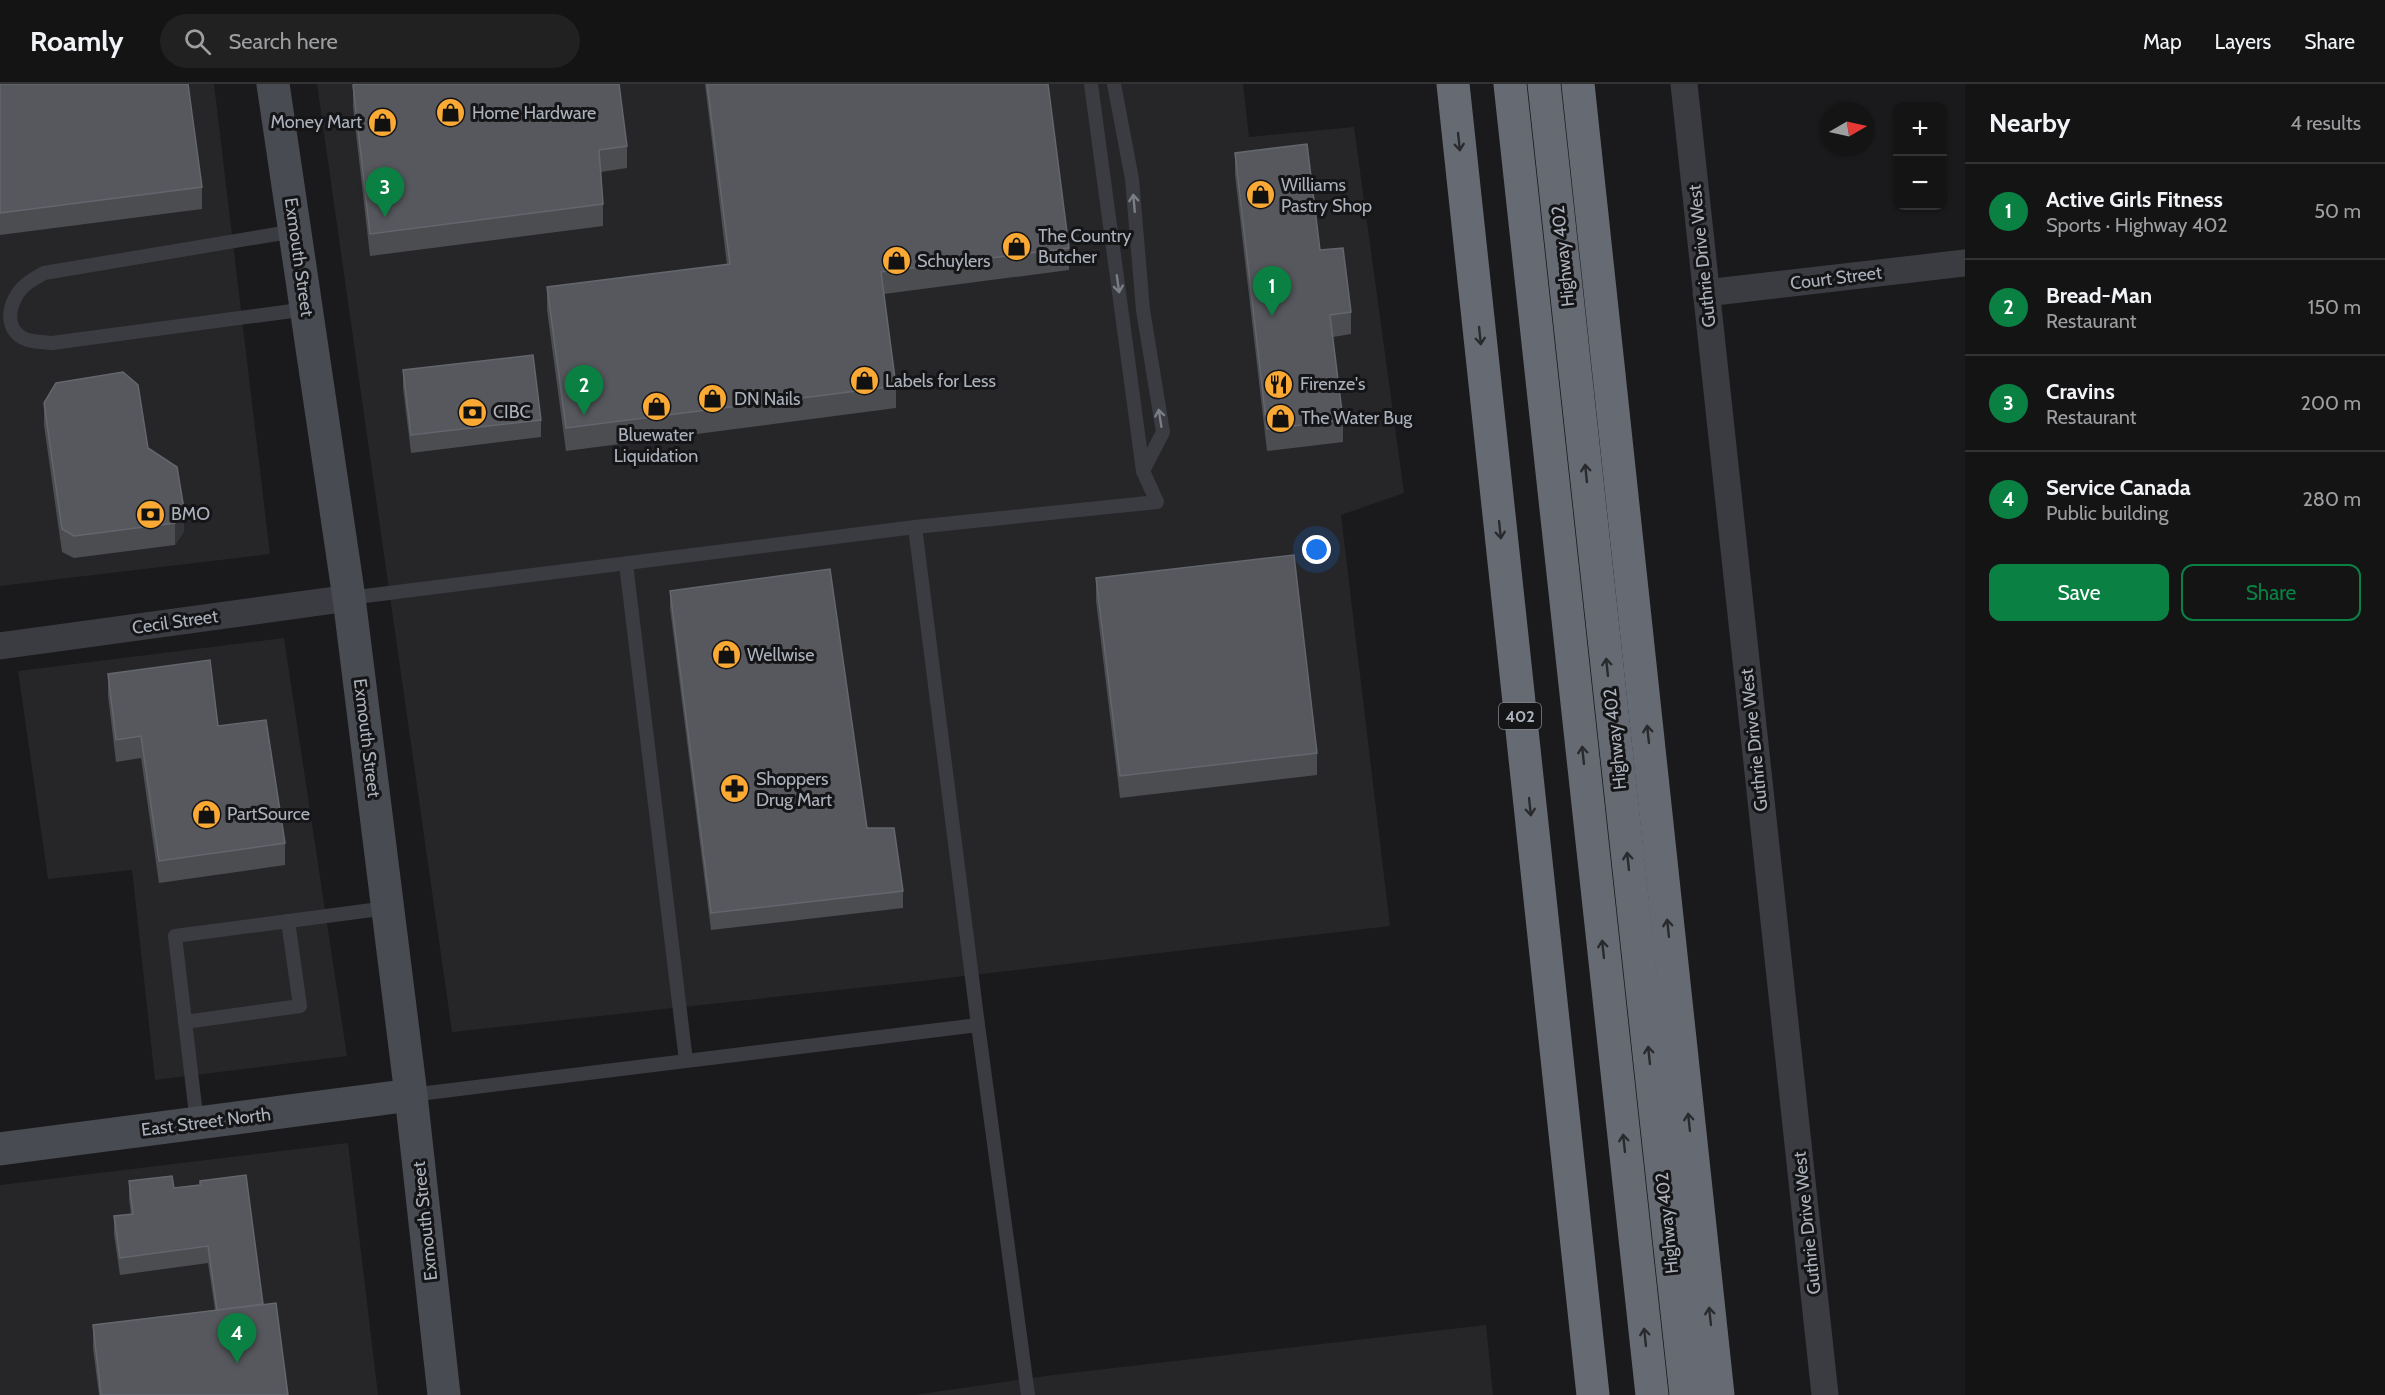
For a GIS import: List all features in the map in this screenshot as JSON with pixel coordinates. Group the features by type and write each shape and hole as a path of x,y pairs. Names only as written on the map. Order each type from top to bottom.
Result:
{"highway":[{"name":"402","path":"1453,84 1593,1395"},
{"path":"1510,84 1652,1395"},
{"name":"Highway 402","path":"1544,84 1686,1395"},
{"path":"1578,84 1718,1395"}],"main road":[{"name":"Exmouth Street","path":"273,84 349,598 411,1095 444,1395"},
{"name":"East Street North","path":"0,1149 411,1095"}],"street":[{"name":"Guthrie Drive West","path":"1684,84 1825,1395"},
{"name":"Court Street","path":"1706,293 1965,263"},
{"name":"Cecil Street","path":"0,645 349,598"}],"lane":[{"path":"349,598 915,527 1157,502 1143,471 1091,84"},
{"path":"1114,84 1132,179 1143,310 1163,432 1143,471"},
{"path":"295,231 45,273 26,284 11,305 9,321 14,331 27,340 52,343 307,309"},
{"path":"915,527 1028,1395"},
{"path":"626,564 686,1061"},
{"path":"196,1123 175,936 388,908"},
{"path":"185,1022 300,1006 288,921"},
{"path":"411,1095 978,1024"}],"shaded area":[{"path":"0,84 214,84 270,554 0,586"},
{"path":"317,84 1243,84 1249,137 1354,127 1404,493 1341,515 1390,926 922,981 452,1032"},
{"path":"284,638 347,1056 155,1080 132,870 48,879 18,671"},
{"path":"348,1143 378,1395 0,1395 0,1185"},
{"path":"1486,1325 1493,1395 914,1395 1053,1375"}],"building":[{"path":"0,84 188,84 202,187 0,213"},
{"path":"619,84 627,146 599,150 603,204 370,234 353,85"},
{"path":"707,84 1048,84 1069,248 881,272 896,386 566,428 547,287 730,264"},
{"path":"1307,144 1320,250 1343,248 1351,312 1330,315 1343,420 1267,429 1235,153"},
{"name":"CIBC","path":"533,355 541,420 411,435 403,370"},
{"path":"123,372 138,385 148,448 177,467 184,509 175,523 74,536 62,529 44,403 56,383"},
{"path":"1294,555 1317,753 1120,776 1096,578"},
{"path":"830,569 867,828 894,828 903,891 711,913 670,591"},
{"path":"210,660 218,726 266,720 285,843 159,861 141,736 116,740 108,674"},
{"path":"246,1175 263,1304 217,1310 208,1246 120,1258 114,1216 133,1214 129,1181 172,1176 174,1188 200,1185 200,1181"},
{"path":"276,1303 288,1395 101,1395 93,1325"}],"place":[{"name":"Home Hardware","path":"451,113"},
{"name":"Money Mart","path":"383,122"},
{"name":"Williams Pastry Shop","path":"1260,195"},
{"name":"Cravins","path":"385,217"},
{"name":"The Country Butcher","path":"1017,246"},
{"name":"Schuylers","path":"896,261"},
{"name":"Active Girls Fitness","path":"1272,316"},
{"name":"Labels for Less","path":"864,381"},
{"name":"Firenze's","path":"1279,384"},
{"name":"DN Nails","path":"713,399"},
{"name":"Bluewater Liquidation","path":"656,406"},
{"name":"CIBC","path":"472,412"},
{"name":"Bread-Man","path":"584,415"},
{"name":"The Water Bug","path":"1280,418"},
{"name":"BMO","path":"150,514"},
{"name":"Wellwise","path":"726,655"},
{"name":"Shoppers Drug Mart","path":"735,789"},
{"name":"PartSource","path":"206,814"},
{"name":"Service Canada","path":"237,1363"}]}
